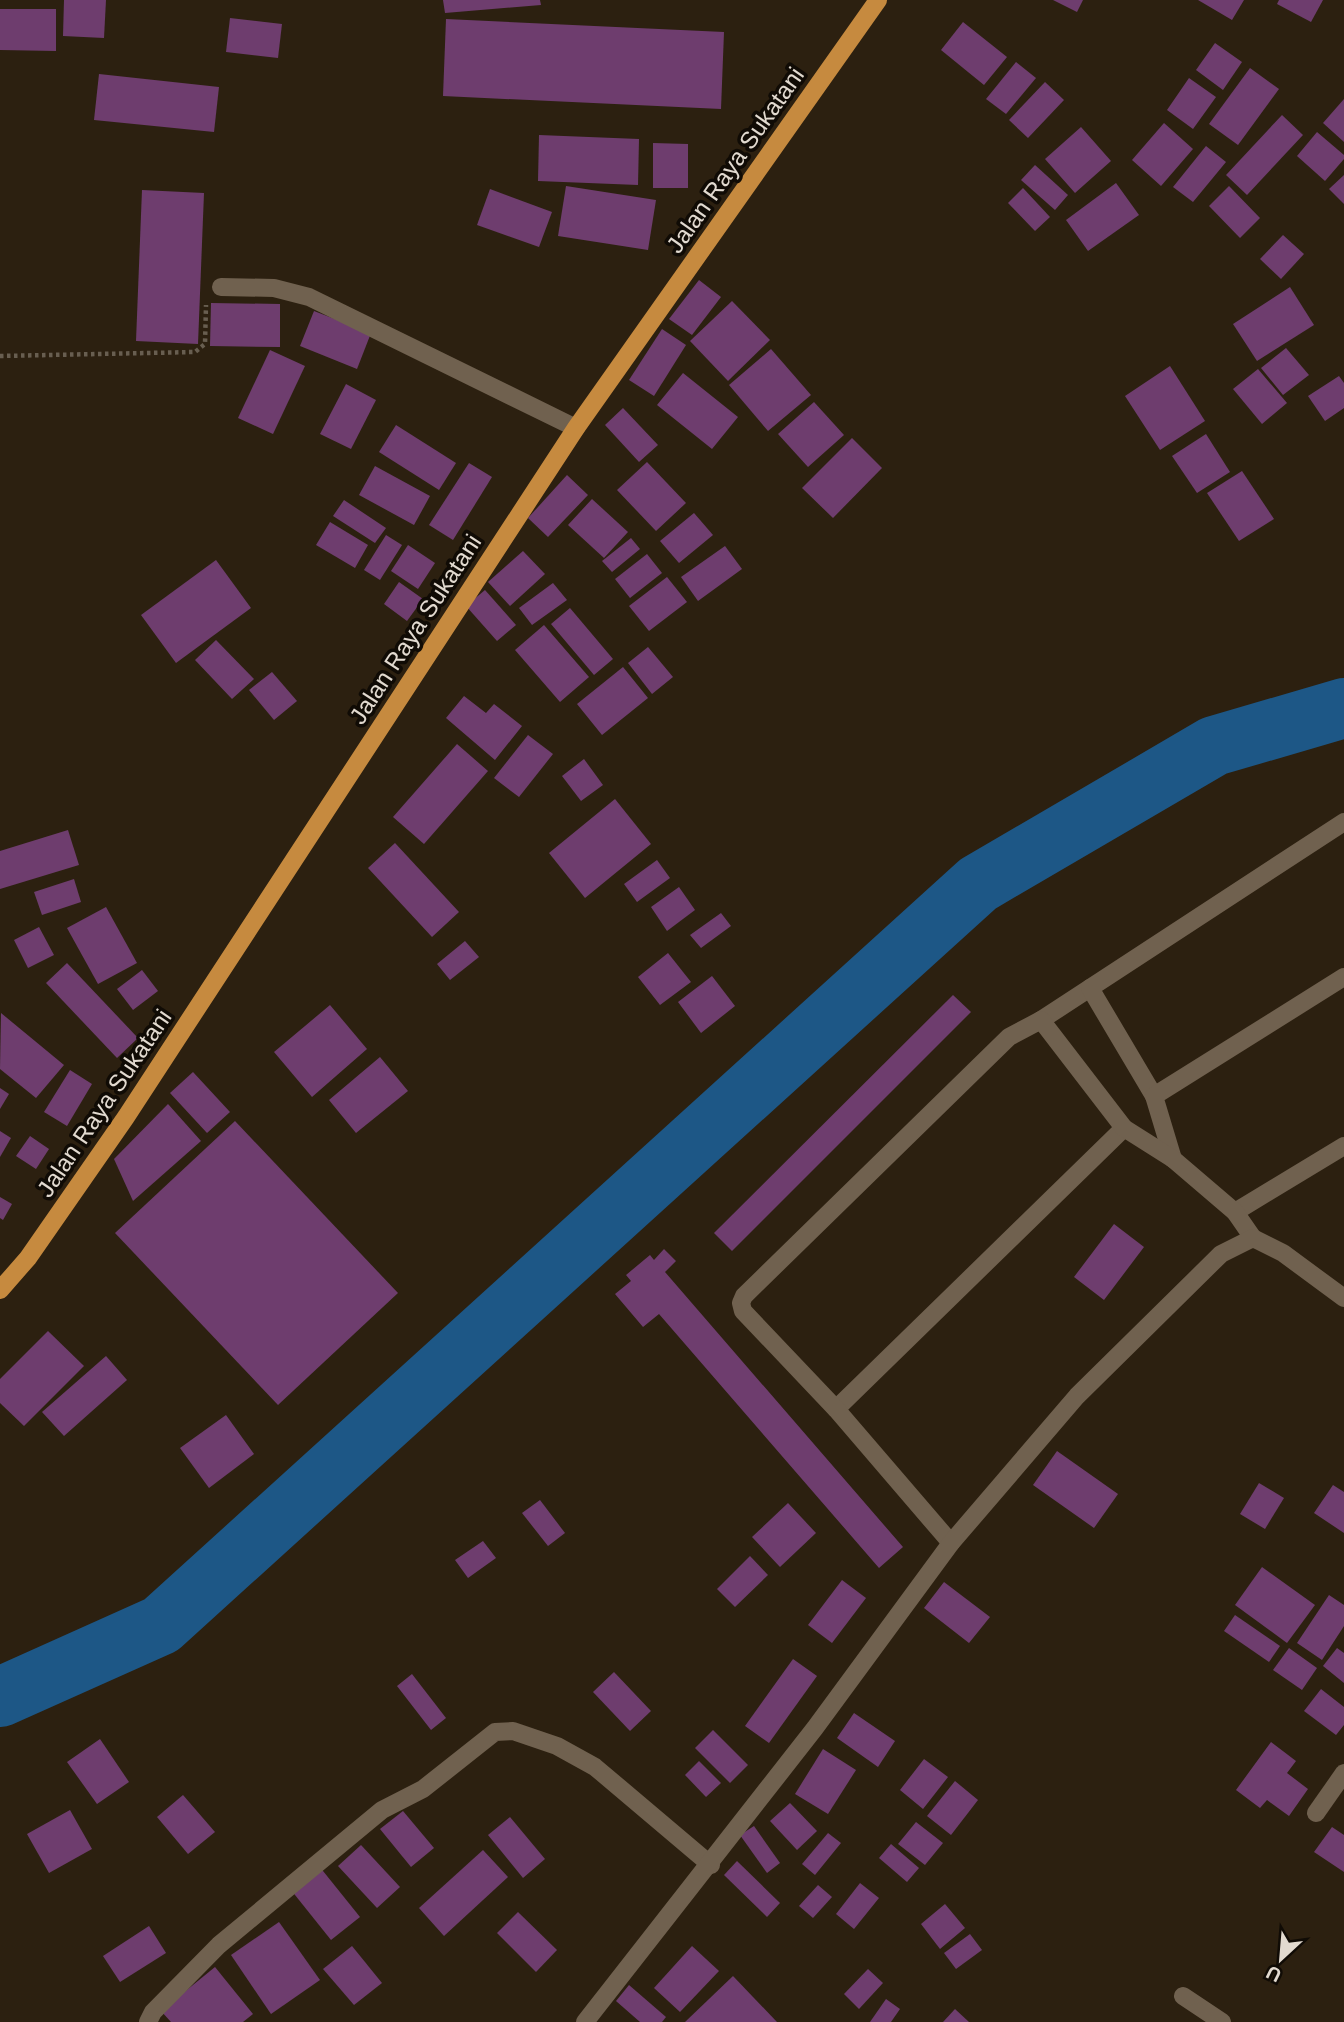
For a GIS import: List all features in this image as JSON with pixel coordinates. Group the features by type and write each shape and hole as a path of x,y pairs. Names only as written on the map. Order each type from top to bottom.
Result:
{"main road":[{"name":"Jalan Raya Sukatani","path":"0,1290 28,1258 126,1117 576,428 878,0"}],"street":[{"path":"220,287 274,288 309,298 576,428"},
{"path":"951,1543 836,1409 743,1311 741,1303 744,1296 1009,1037 1041,1020 1344,822"},
{"path":"1154,1097 1344,977"},
{"path":"1090,988 1154,1097 1174,1159"},
{"path":"1041,1020 1124,1128 1174,1159 1235,1212 1253,1238 1283,1253 1344,1298"},
{"path":"836,1409 1124,1128"},
{"path":"1235,1212 1344,1146"},
{"path":"585,2022 710,1865 951,1543 1077,1396 1221,1254 1253,1238"},
{"path":"148,2022 153,2012 219,1945 382,1810 423,1788 495,1732 513,1731 557,1746 595,1766 710,1865"},
{"path":"1316,1813 1344,1773"},
{"path":"1184,1996 1222,2022"}],"path":[{"path":"0,356 195,352 205,344 206,298 220,287"}],"building":[{"path":"64,0 106,0 104,38 63,36"},
{"path":"443,0 540,0 541,5 445,13"},
{"path":"1053,0 1083,0 1077,12"},
{"path":"1198,0 1244,0 1232,20"},
{"path":"1279,0 1323,0 1311,22 1277,4"},
{"path":"0,9 56,9 56,51 0,50"},
{"path":"230,18 282,24 278,58 226,52"},
{"path":"446,19 724,32 721,109 443,96"},
{"path":"963,22 1007,57 984,85 941,50"},
{"path":"1215,43 1242,62 1223,90 1196,70"},
{"path":"1016,62 1036,78 1006,114 986,99"},
{"path":"1250,68 1279,89 1238,145 1209,124"},
{"path":"99,74 219,87 214,132 94,120"},
{"path":"1189,78 1216,97 1193,129 1167,110"},
{"path":"1045,82 1064,100 1028,138 1009,120"},
{"path":"1344,99 1344,142 1323,123"},
{"path":"1282,115 1303,135 1247,195 1226,175"},
{"path":"1164,123 1193,149 1161,186 1132,160"},
{"path":"1081,127 1111,161 1075,193 1045,159"},
{"path":"1317,132 1344,155 1344,159 1325,181 1297,156"},
{"path":"539,135 639,139 638,185 538,181"},
{"path":"653,143 688,144 688,188 653,188"},
{"path":"1206,146 1226,162 1193,202 1173,187"},
{"path":"1035,165 1068,195 1055,210 1021,180"},
{"path":"1344,175 1344,204 1329,189"},
{"path":"1116,183 1139,215 1088,251 1066,220"},
{"path":"566,186 656,200 648,250 558,236"},
{"path":"1229,186 1260,218 1240,238 1209,206"},
{"path":"1023,188 1050,217 1035,231 1008,203"},
{"path":"490,189 552,212 539,247 477,225"},
{"path":"142,190 204,193 198,344 136,341"},
{"path":"1283,235 1304,254 1281,279 1260,259"},
{"path":"699,280 721,297 692,335 669,319"},
{"path":"1290,287 1314,325 1257,361 1233,324"},
{"path":"732,301 770,340 728,381 690,341"},
{"path":"211,303 280,304 280,347 210,346"},
{"path":"314,311 371,333 357,369 300,346"},
{"path":"662,329 686,345 654,396 629,380"},
{"path":"1286,348 1309,375 1283,395 1261,368"},
{"path":"771,349 811,395 768,431 729,385"},
{"path":"270,350 305,366 273,434 238,418"},
{"path":"1170,366 1205,421 1160,450 1125,396"},
{"path":"1258,369 1287,403 1262,424 1233,389"},
{"path":"683,373 738,417 712,449 657,405"},
{"path":"1339,376 1344,383 1344,408 1325,421 1308,396"},
{"path":"346,384 376,400 351,449 320,434"},
{"path":"814,402 844,435 808,467 778,434"},
{"path":"623,408 658,445 639,462 605,425"},
{"path":"396,425 456,463 439,490 379,452"},
{"path":"1206,434 1230,472 1197,493 1172,456"},
{"path":"852,438 882,468 833,518 802,488"},
{"path":"647,462 686,503 656,531 617,490"},
{"path":"469,463 492,477 453,540 429,525"},
{"path":"375,466 430,496 414,525 359,495"},
{"path":"1242,471 1274,519 1239,541 1207,493"},
{"path":"567,475 588,495 548,537 528,518"},
{"path":"592,499 628,532 604,558 568,525"},
{"path":"344,500 386,528 375,543 333,516"},
{"path":"694,513 713,535 679,563 660,541"},
{"path":"330,522 368,545 355,568 316,545"},
{"path":"386,535 402,545 380,580 364,570"},
{"path":"631,538 640,549 612,572 602,561"},
{"path":"408,545 435,563 418,589 391,571"},
{"path":"725,546 742,569 698,601 681,577"},
{"path":"523,551 545,574 510,606 488,582"},
{"path":"647,554 662,573 630,598 615,579"},
{"path":"216,560 251,608 176,663 141,615"},
{"path":"667,577 687,602 649,631 629,606"},
{"path":"399,582 423,599 407,621 384,604"},
{"path":"553,583 567,600 532,625 519,608"},
{"path":"485,590 516,625 497,641 466,606"},
{"path":"570,608 613,659 594,675 551,624"},
{"path":"544,625 589,677 560,702 515,650"},
{"path":"216,640 254,679 232,699 195,660"},
{"path":"648,647 673,677 652,694 628,663"},
{"path":"623,667 648,698 602,735 577,704"},
{"path":"272,672 297,701 274,720 249,690"},
{"path":"464,696 486,713 494,704 522,726 495,760 446,718"},
{"path":"528,735 553,754 519,797 494,778"},
{"path":"457,744 488,771 424,844 393,817"},
{"path":"584,759 603,785 581,801 562,776"},
{"path":"615,799 651,844 585,898 549,853"},
{"path":"68,830 79,865 0,889 0,851"},
{"path":"395,843 459,912 432,937 368,868"},
{"path":"657,860 670,878 637,902 624,884"},
{"path":"74,879 81,902 42,915 34,892"},
{"path":"679,887 695,910 667,931 651,907"},
{"path":"106,907 137,963 98,984 67,928"},
{"path":"721,913 731,926 701,948 690,935"},
{"path":"39,927 54,955 28,968 14,940"},
{"path":"465,941 479,957 450,980 437,964"},
{"path":"668,953 691,982 660,1005 638,977"},
{"path":"67,963 138,1038 117,1058 46,983"},
{"path":"142,970 158,991 133,1010 117,989"},
{"path":"712,976 735,1006 701,1033 678,1002"},
{"path":"953,995 971,1012 732,1251 714,1233"},
{"path":"330,1005 367,1049 312,1097 274,1052"},
{"path":"1,1013 64,1065 36,1098 0,1069"},
{"path":"380,1057 408,1091 356,1133 329,1100"},
{"path":"70,1070 92,1084 67,1126 44,1112"},
{"path":"193,1072 230,1112 207,1133 170,1093"},
{"path":"0,1088 9,1094 0,1109"},
{"path":"168,1104 201,1141 133,1201 114,1159"},
{"path":"235,1121 398,1293 278,1405 115,1233"},
{"path":"0,1131 11,1138 0,1157"},
{"path":"30,1136 49,1149 36,1169 16,1156"},
{"path":"0,1197 12,1204 3,1220 0,1218"},
{"path":"1114,1224 1144,1247 1104,1300 1074,1277"},
{"path":"664,1249 676,1261 665,1272 903,1547 879,1568 659,1314 643,1327 615,1294 631,1281 626,1275 650,1255 654,1260"},
{"path":"48,1331 84,1366 24,1426 0,1403 0,1379"},
{"path":"106,1356 127,1380 64,1436 42,1412"},
{"path":"226,1415 254,1454 209,1488 180,1448"},
{"path":"1057,1451 1118,1494 1094,1528 1033,1485"},
{"path":"1259,1483 1284,1498 1265,1529 1240,1514"},
{"path":"1333,1485 1344,1492 1344,1533 1314,1513"},
{"path":"540,1500 565,1533 548,1546 522,1513"},
{"path":"788,1503 816,1533 780,1567 752,1537"},
{"path":"483,1541 496,1558 468,1578 455,1560"},
{"path":"750,1556 768,1575 735,1607 717,1589"},
{"path":"1262,1567 1315,1605 1287,1643 1235,1605"},
{"path":"842,1580 866,1598 832,1643 808,1625"},
{"path":"944,1582 990,1617 969,1643 924,1608"},
{"path":"1329,1595 1344,1605 1344,1626 1322,1660 1297,1643"},
{"path":"1235,1615 1280,1646 1269,1662 1224,1631"},
{"path":"1289,1648 1317,1668 1302,1690 1273,1670"},
{"path":"1337,1648 1344,1653 1344,1683 1323,1666"},
{"path":"793,1659 817,1676 769,1743 745,1726"},
{"path":"614,1672 651,1711 630,1731 593,1692"},
{"path":"412,1674 446,1718 431,1730 397,1686"},
{"path":"1321,1689 1344,1707 1344,1725 1336,1735 1304,1711"},
{"path":"854,1713 895,1741 878,1767 837,1738"},
{"path":"713,1730 748,1765 730,1783 695,1748"},
{"path":"100,1739 129,1782 97,1804 67,1762"},
{"path":"1271,1742 1296,1761 1287,1773 1308,1789 1289,1816 1267,1800 1260,1808 1236,1790"},
{"path":"823,1749 856,1770 828,1814 795,1794"},
{"path":"924,1759 948,1777 923,1809 900,1790"},
{"path":"699,1761 721,1783 706,1797 685,1775"},
{"path":"955,1781 978,1800 951,1835 927,1816"},
{"path":"183,1795 215,1832 188,1854 157,1817"},
{"path":"790,1803 817,1831 797,1850 770,1821"},
{"path":"70,1810 92,1849 49,1873 27,1834"},
{"path":"403,1811 434,1848 411,1867 380,1829"},
{"path":"510,1817 545,1859 523,1878 488,1835"},
{"path":"916,1822 943,1843 925,1865 898,1844"},
{"path":"754,1826 780,1863 767,1873 740,1835"},
{"path":"1332,1827 1344,1835 1344,1872 1314,1852"},
{"path":"828,1833 841,1843 815,1875 802,1864"},
{"path":"891,1844 919,1868 907,1882 879,1858"},
{"path":"361,1845 400,1887 377,1908 338,1866"},
{"path":"483,1850 508,1877 444,1936 419,1908"},
{"path":"737,1861 780,1903 767,1917 724,1875"},
{"path":"319,1866 360,1917 331,1940 291,1890"},
{"path":"860,1883 879,1898 854,1929 836,1914"},
{"path":"818,1885 832,1897 813,1918 799,1906"},
{"path":"945,1904 965,1928 940,1949 921,1924"},
{"path":"518,1912 557,1950 536,1972 497,1933"},
{"path":"279,1922 320,1980 271,2014 231,1955"},
{"path":"149,1926 166,1953 120,1982 103,1956"},
{"path":"970,1934 982,1950 956,1969 944,1953"},
{"path":"352,1946 382,1983 354,2005 323,1969"},
{"path":"692,1946 719,1971 680,2012 654,1988"},
{"path":"215,1967 253,2014 243,2022 171,2022 161,2011"},
{"path":"868,1969 883,1983 859,2009 844,1994"},
{"path":"733,1976 777,2022 685,2022"},
{"path":"629,1985 666,2017 662,2022 640,2022 616,2001"},
{"path":"886,1999 900,2009 891,2022 870,2022"},
{"path":"955,2009 969,2022 943,2022"}],"waterway":[{"path":"0,1697 161,1625 978,884 1214,746 1344,708"}]}
